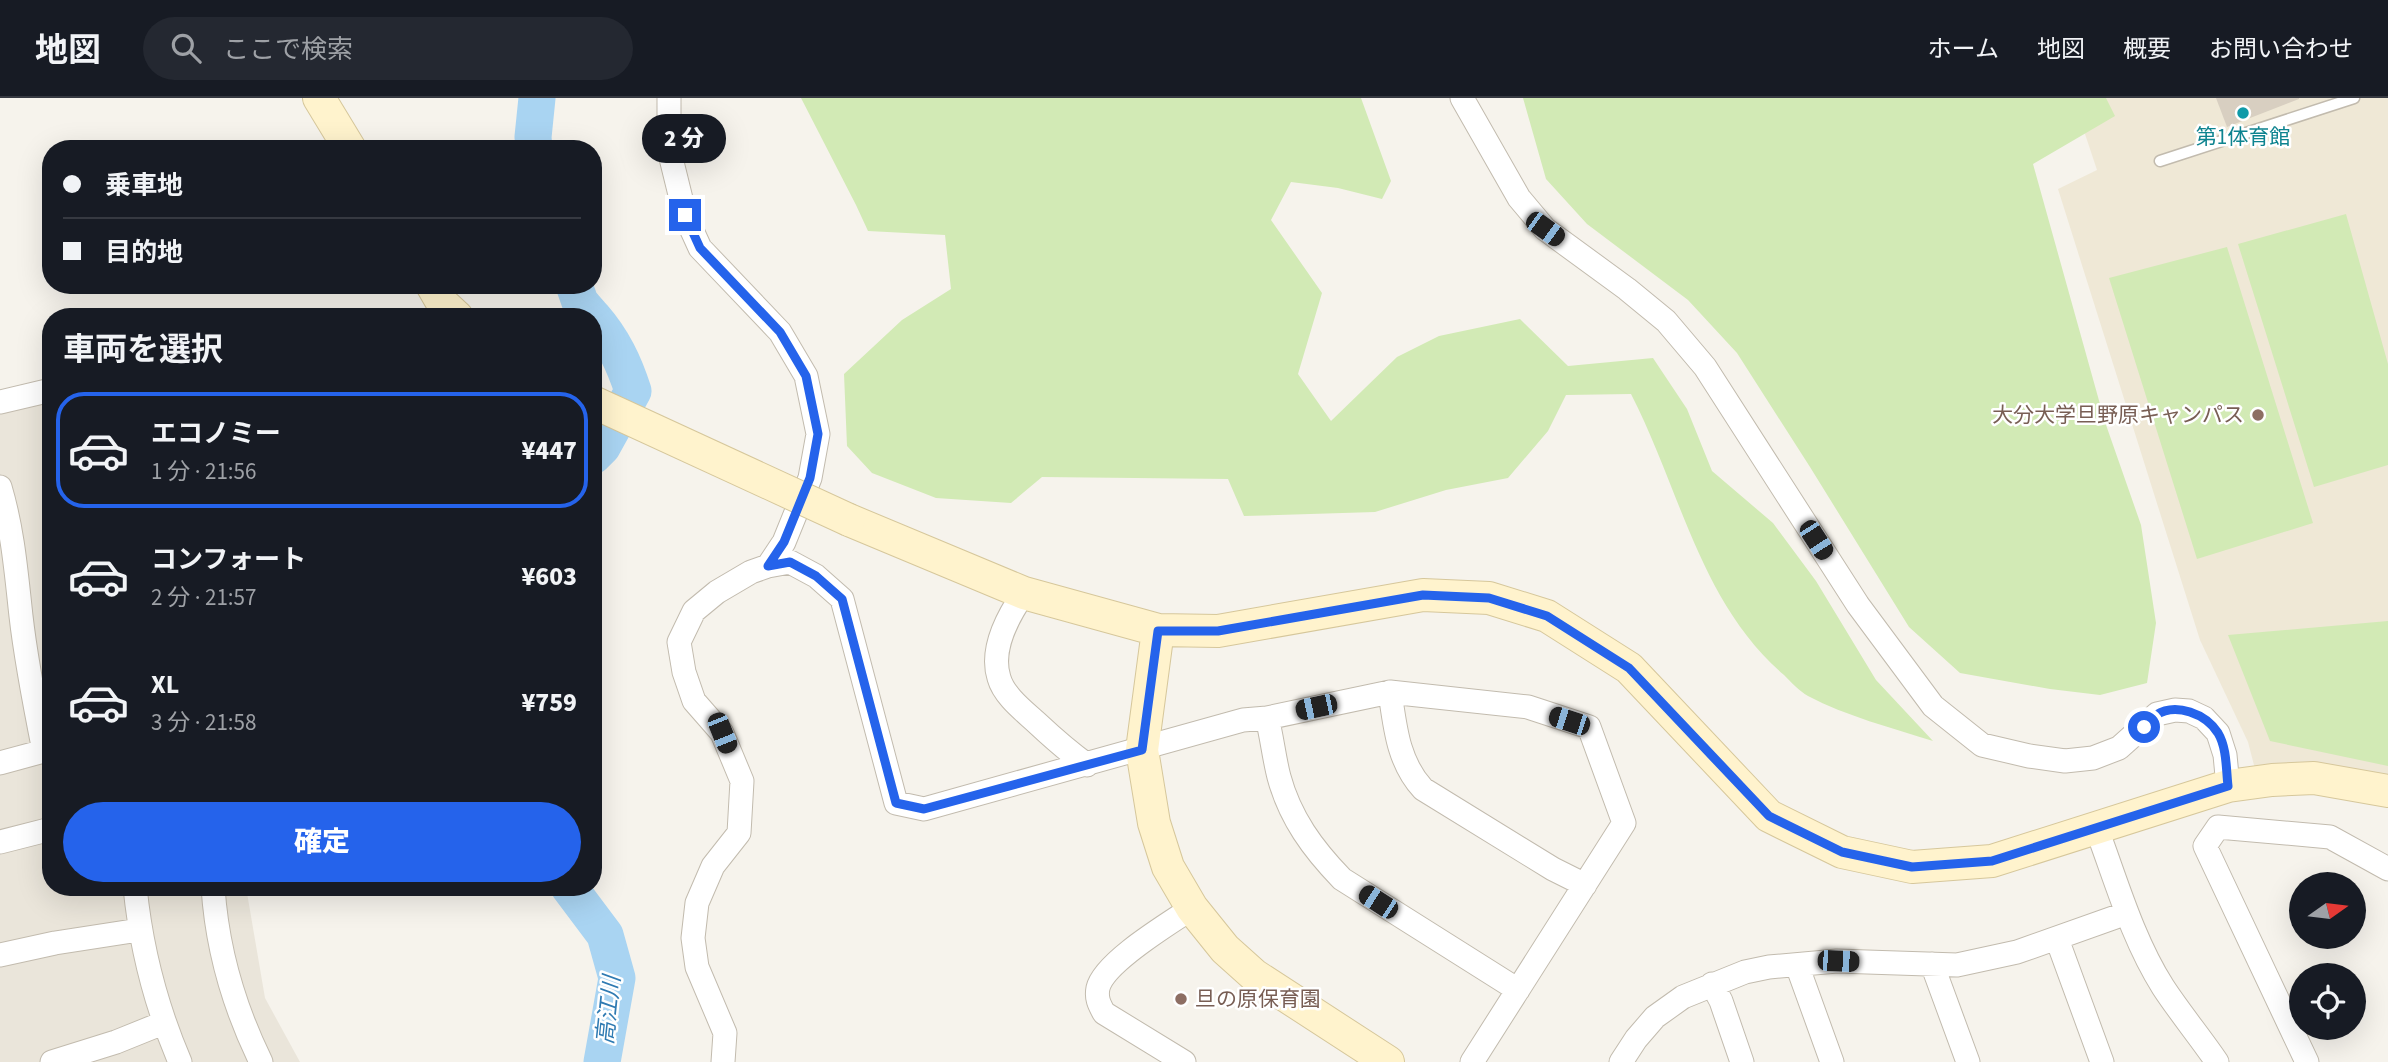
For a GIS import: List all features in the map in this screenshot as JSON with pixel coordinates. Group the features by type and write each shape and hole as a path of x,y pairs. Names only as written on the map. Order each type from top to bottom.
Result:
{"street":[{"path":"319,98 345,140"},
{"path":"670,98 668,150 685,215 700,248 780,332 806,376 818,434 810,478 784,542 768,566"},
{"path":"1462,98 1519,198 1545,229 1666,321 1705,367 1858,605 1933,706 1982,745 2065,761 2093,758 2119,748 2157,714 2175,710 2189,711 2204,718 2218,733 2225,755 2228,786"},
{"path":"0,402 42,392"},
{"path":"602,406 849,520 1024,593 1158,631 1218,631 1423,595 1489,598 1547,616 1629,668 1769,816 1842,852 1912,867 1992,861 2228,786 2314,778 2388,790"},
{"path":"0,487 16,556 27,656 42,740"},
{"path":"723,1062 725,1033 697,967 693,938 697,903 713,866 739,833 742,781 722,733 694,701 684,672 680,642 694,611 717,592 751,572 790,562 816,576 842,599 896,803 924,809 1243,720 1268,718 1390,692 1528,708 1590,727 1624,823 1472,1062"},
{"path":"1024,593 1010,614 996,656 999,679 1019,706 1071,754 1087,765"},
{"path":"1158,631 1142,750 1154,824 1168,867 1192,908 1225,949 1254,975 1388,1062"},
{"path":"1390,692 1402,755 1410,775 1423,789 1553,869 1585,885"},
{"path":"1268,718 1287,802 1302,832 1320,856 1342,879 1518,990"},
{"path":"0,763 42,752"},
{"path":"2096,827 2127,913 2162,986 2217,1062"},
{"path":"2307,1062 2205,846 2218,827 2330,837 2388,869"},
{"path":"0,842 42,831"},
{"path":"136,896 139,930 163,1023 180,1062"},
{"path":"214,896 221,956 235,1001 261,1062"},
{"path":"1184,1062 1104,1013 1097,1001 1099,985 1107,972 1138,944 1192,908"},
{"path":"1621,1062 1655,1017 1683,997 1745,972 1838,961 1957,965 2057,939 2127,913"},
{"path":"0,955 139,930"},
{"path":"2057,939 2102,1062"},
{"path":"1932,964 1968,1062"},
{"path":"1797,965 1832,1062"},
{"path":"1712,984 1721,1001 1742,1062"},
{"path":"52,1062 116,1042 163,1023"}],"lane":[{"path":"2160,161 2354,98"}],"shaded area":[{"name":"大分大学旦野原キャンパス","path":"2073,98 2388,98 2388,777 2255,769 2248,742 2200,640 2058,189 2097,170"},
{"path":"42,384 42,896 248,896 265,998 300,1062 0,1062 0,397"}],"green space":[{"path":"801,98 1361,98 1391,181 1382,199 1338,188 1291,182 1271,220 1322,293 1298,374 1331,421 1397,357 1439,336 1520,319 1568,366 1653,358 1687,409 1712,471 1773,523 1816,581 1876,680 1933,741 1853,716 1808,696 1755,646 1732,614 1694,543 1631,394 1566,395 1548,431 1508,478 1446,490 1375,512 1244,516 1228,479 1042,477 1011,503 936,498 872,473 847,446 844,374 902,320 951,289 945,235 868,231"},
{"path":"1523,98 2106,98 2115,116 2033,164 2105,422 2141,525 2156,623 2147,683 2100,695 1960,673 1909,627 1737,353 1688,300 1587,224 1546,179"},
{"path":"2346,214 2388,364 2388,465 2314,487 2238,244"},
{"path":"2227,247 2313,523 2197,559 2109,278"},
{"path":"2388,621 2388,766 2270,741 2228,635"}],"building":[{"name":"第1体育館","path":"2216,98 2299,98 2299,99 2227,127"}],"waterway":[{"name":"高江川","path":"533,140 537,98"},
{"name":"高江川","path":"577,294 585,308"},
{"name":"高江川","path":"602,329 617,352 633,391 602,447"},
{"name":"高江川","path":"576,896 605,935 617,978 602,1062"}],"place":[{"name":"第1体育館","path":"2243,113"},
{"name":"大分大学旦野原キャンパス","path":"2258,415"},
{"name":"旦の原保育園","path":"1181,999"}],"route":[{"path":"685,215 700,248 780,332 806,376 818,434 810,478 784,542 768,566 790,562 816,576 842,599 896,803 924,809 1142,750 1158,631 1218,631 1423,595 1489,598 1547,616 1629,668 1769,816 1842,852 1912,867 1992,861 2228,786 2225,755 2218,733 2204,718 2189,711 2175,710 2157,714 2144,727"}]}
